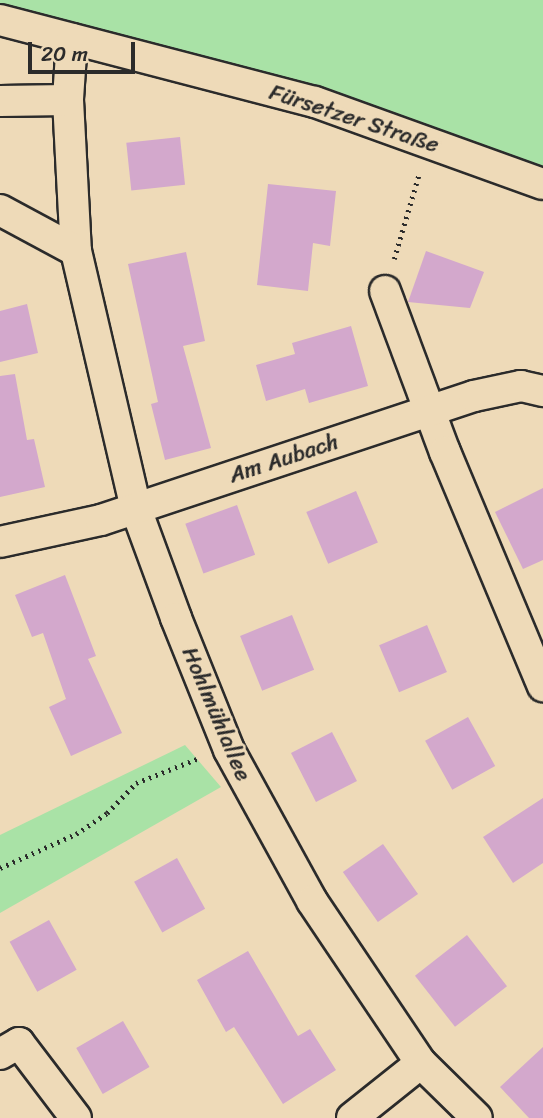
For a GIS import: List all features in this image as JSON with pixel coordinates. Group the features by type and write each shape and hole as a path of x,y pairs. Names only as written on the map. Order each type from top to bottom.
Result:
{"street":[{"name":"Fürsetzer Straße","path":"0,20 315,102 543,184"},
{"name":"Hohlmühlallee","path":"72,39 68,100 76,251 136,509 229,750 312,901 421,1063 477,1118"},
{"path":"0,101 68,100"},
{"path":"0,210 76,251"},
{"path":"384,291 433,412 445,453 543,686"},
{"name":"Am Aubach","path":"0,542 136,509 433,412 474,396 521,386 543,391"},
{"path":"0,1054 19,1043 76,1118"},
{"path":"352,1118 421,1063"}],"path":[{"path":"384,291 428,143"},
{"path":"0,867 76,834 107,813 136,783 229,750"}],"green space":[{"path":"0,0 543,0 543,170 345,96 0,4"},
{"path":"185,745 221,787 0,913 0,835"}],"building":[{"path":"180,137 185,185 131,190 126,143"},
{"path":"268,184 336,191 330,246 313,243 308,291 257,285"},
{"path":"426,251 484,272 470,308 408,302"},
{"path":"186,252 205,341 183,346 211,448 165,460 151,404 158,402 128,264"},
{"path":"27,304 38,353 0,362 0,311"},
{"path":"351,326 368,386 309,403 305,389 266,401 256,365 295,354 292,343"},
{"path":"15,374 27,440 34,439 45,487 0,497 0,376"},
{"path":"543,488 543,560 523,569 495,512"},
{"path":"356,491 378,543 328,564 306,512"},
{"path":"237,505 255,555 203,574 185,524"},
{"path":"65,575 96,656 88,659 122,733 71,756 49,707 66,699 43,633 32,637 15,595"},
{"path":"292,615 314,670 262,691 240,636"},
{"path":"427,625 447,672 399,692 379,645"},
{"path":"468,717 495,766 452,790 425,741"},
{"path":"332,732 357,781 316,802 291,753"},
{"path":"543,798 543,863 513,883 483,837"},
{"path":"383,844 418,894 378,922 343,872"},
{"path":"177,858 205,909 162,932 134,882"},
{"path":"49,920 77,970 37,992 10,942"},
{"path":"467,935 507,986 455,1027 415,976"},
{"path":"248,951 298,1036 310,1029 336,1070 283,1104 234,1027 226,1032 197,980"},
{"path":"123,1021 150,1067 103,1094 76,1048"},
{"path":"543,1047 543,1118 529,1118 500,1087"}]}
